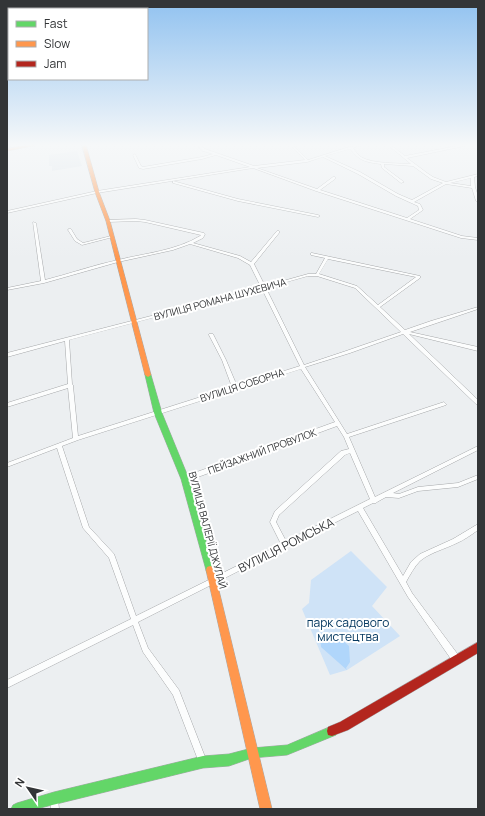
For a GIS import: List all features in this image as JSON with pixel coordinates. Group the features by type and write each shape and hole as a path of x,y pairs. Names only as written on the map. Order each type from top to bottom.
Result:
{"street":[{"name":"ВУЛИЦЯ ВАЛЕРІЇ ДЖУЛАЙ","path":"94,183 108,222 158,413 185,478 213,582 266,809"},
{"path":"7,212 96,192 157,183"},
{"path":"178,183 238,200 318,216"},
{"path":"299,183 462,237 478,239"},
{"path":"317,190 327,183"},
{"path":"377,183 421,208 418,213 408,219"},
{"path":"411,202 446,183"},
{"path":"447,183 473,187"},
{"path":"473,183 478,201"},
{"path":"7,289 43,282 118,261 192,244 202,237 203,234 145,221 108,222"},
{"path":"34,223 43,282"},
{"path":"70,230 76,240 82,244 111,237"},
{"path":"252,264 278,232"},
{"path":"192,244 239,257 252,264 302,366 346,436 374,501"},
{"path":"312,254 419,278 378,307"},
{"path":"317,275 327,258"},
{"name":"ВУЛИЦЯ РОМАНА ШУХЕВИЧА","path":"7,355 308,275 317,275 356,287 405,332 478,404"},
{"name":"ВУЛИЦЯ СОБОРНА","path":"7,465 76,439 348,352 478,308"},
{"path":"405,332 478,349"},
{"path":"211,335 224,360 235,388"},
{"path":"67,340 76,439"},
{"path":"7,405 71,385"},
{"path":"346,436 444,404"},
{"name":"ПЕЙЗАЖНИЙ ПРОВУЛОК","path":"185,478 338,423"},
{"path":"60,445 86,528 112,556 144,650 176,692 203,762"},
{"name":"ВУЛИЦЯ РОМСЬКА","path":"7,684 478,448"},
{"path":"284,546 273,522 277,513 343,453 352,450"},
{"path":"384,495 399,496 418,488 458,485 478,477"},
{"path":"360,508 403,582 456,659"},
{"path":"403,582 412,565 421,556 451,543 478,527"},
{"path":"17,809 54,798 203,762 229,760 252,753 287,750 344,726 478,647"},
{"path":"54,798 55,809"}],"green space":[{"name":"парк садового мистецтва","path":"351,551 387,587 372,606 400,636 347,670 330,675 302,609 309,603 311,580"}],"water":[{"path":"331,633 349,646 350,662 346,668 347,670 321,647 320,636"}],"traffic: fast":[{"path":"148,375 158,413 185,479 210,570"},
{"path":"17,809 54,798 203,762 229,760 252,753 287,750 332,731"}],"traffic: slow":[{"path":"95,183 108,221 148,375"},
{"path":"210,570 266,809"}],"traffic: jam":[{"path":"332,731 344,726 478,647"}]}
